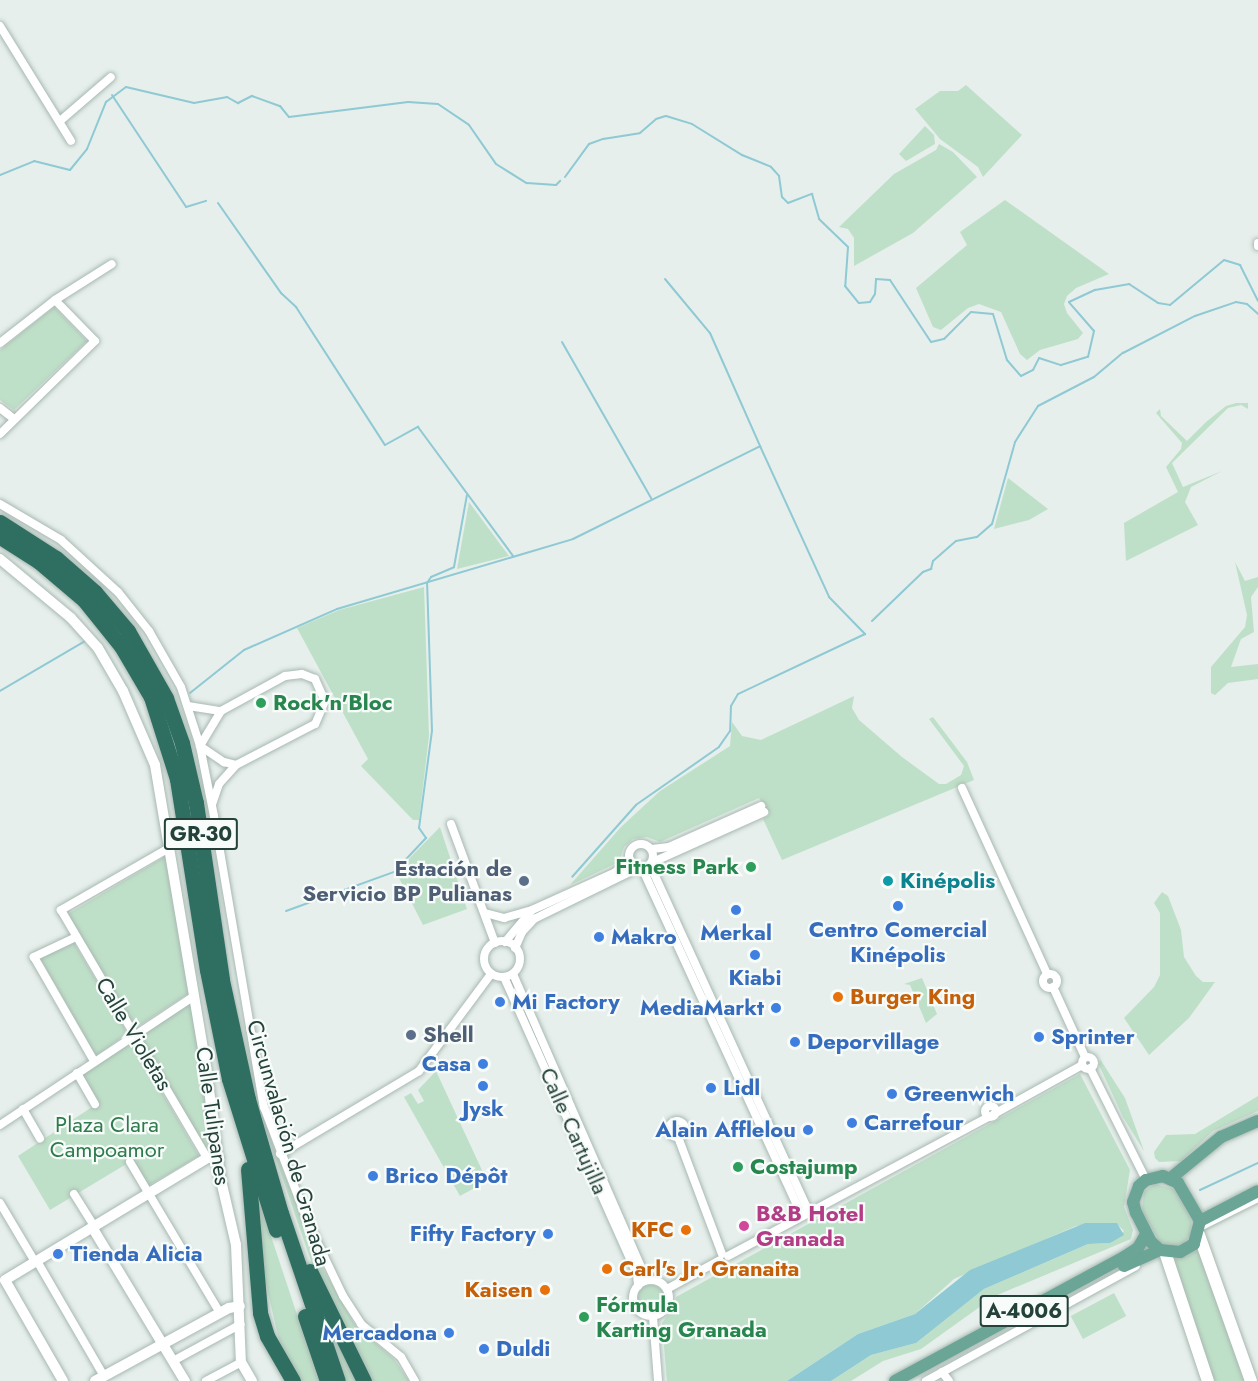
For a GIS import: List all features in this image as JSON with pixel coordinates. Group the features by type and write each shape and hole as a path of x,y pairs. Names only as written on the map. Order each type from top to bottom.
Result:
{"highway":[{"name":"Circunvalación de Granada","path":"0,522 56,558 95,592 128,631 166,699 182,743 196,803 236,1047 281,1213 338,1381"},
{"name":"Circunvalación de Granada","path":"0,537 38,561 84,600 121,645 151,697 177,779 213,1007 244,1130 327,1381"},
{"path":"244,1130 260,1313 279,1358 293,1381"},
{"path":"281,1213 290,1224 331,1319 364,1381"},
{"path":"279,1358 283,1381"}],"main road":[{"path":"1208,1381 1160,1251 1146,1233 1134,1202 1135,1193 1146,1180 1171,1178 1221,1137 1258,1121"},
{"path":"1171,1178 1184,1190 1200,1228 1251,1381"},
{"name":"A-4006","path":"912,1381 1160,1251 1188,1249 1200,1228 1258,1191"},
{"name":"A-4006","path":"895,1381 1124,1257 1138,1248 1146,1233"}],"street":[{"path":"0,26 71,141"},
{"path":"60,121 111,77"},
{"path":"0,343 55,300 112,264"},
{"path":"0,434 95,341 55,300"},
{"path":"0,408 14,419"},
{"path":"0,504 60,540 118,592 166,659 188,706 200,746 241,963 256,1074 280,1154 343,1296 361,1324 401,1357 415,1381"},
{"name":"Calle Tulipanes","path":"0,559 71,618 116,678 155,765 219,1158 236,1245 241,1362"},
{"path":"200,746 221,711 285,676 302,674 315,679 326,701 315,723 236,765 219,784 211,807"},
{"path":"188,706 221,711"},
{"path":"200,746 224,762 236,765"},
{"path":"962,788 1047,974 1057,979 1053,987 1086,1064 1146,1180"},
{"path":"485,914 504,918 532,910 614,873 630,860 632,849 638,844 652,849 669,847 762,809"},
{"path":"515,948 522,932 534,919 753,813"},
{"path":"451,824 495,943"},
{"name":"Calle Violetas","path":"169,848 61,910 207,1158"},
{"path":"652,849 646,866 805,1215"},
{"path":"630,860 646,866"},
{"path":"505,942 532,910"},
{"path":"76,937 34,957 94,1061"},
{"path":"505,942 515,948 520,959 508,976 491,974 484,959 495,943 505,942"},
{"path":"280,1154 419,1071 491,974"},
{"name":"Calle Cartujilla","path":"508,976 643,1271 651,1280"},
{"name":"Calle Cartujilla","path":"508,976 637,1274 638,1286"},
{"path":"0,1125 194,996"},
{"path":"667,1289 973,1124 990,1112 1086,1064"},
{"path":"77,1073 96,1104"},
{"path":"22,1109 40,1140"},
{"path":"678,1137 723,1257"},
{"path":"63,1381 3,1276 36,1261 207,1158 219,1158"},
{"path":"130,1162 220,1313"},
{"path":"74,1194 185,1381"},
{"path":"1200,1228 1258,1198"},
{"path":"0,1203 36,1261 100,1378 220,1313 240,1306"},
{"path":"926,1381 1154,1257 1160,1251"},
{"path":"651,1280 667,1289 669,1305 662,1313 653,1317 644,1316 635,1307 633,1296 638,1286 651,1280"},
{"path":"653,1317 658,1381"},
{"path":"173,1361 241,1324"},
{"path":"206,1381 241,1362 252,1381"},
{"path":"942,1372 949,1381"}],"green space":[{"path":"966,85 1022,135 983,177 978,167 940,139 915,109 940,91 958,91"},
{"path":"925,126 934,135 935,144 906,161 899,154"},
{"path":"939,144 953,152 977,177 913,233 854,266 854,238 848,229 839,227 894,174 936,150"},
{"path":"1005,200 1109,274 1076,288 1067,296 1064,304 1067,313 1083,333 1078,339 1040,350 1027,360 1020,354 1001,312 979,304 968,308 941,330 933,327 916,288 967,245 960,232"},
{"path":"54,307 87,341 14,410 0,400 0,350"},
{"path":"1248,403 1248,409 1241,405 1228,408 1172,463 1183,487 1222,471 1191,487 1185,502 1198,525 1126,561 1124,523 1178,492 1166,467 1181,449 1182,443 1156,413 1160,409 1161,416 1187,441 1226,406"},
{"path":"1008,478 1048,509 1029,520 994,529"},
{"path":"469,502 509,556 457,569"},
{"path":"1235,562 1245,581 1258,577 1258,587 1251,597 1254,632 1241,639 1231,667 1258,664 1258,679 1228,683 1215,695 1211,693 1211,667 1245,627 1247,615"},
{"path":"424,587 429,736 419,820 413,820 361,766 368,759 297,628 339,610"},
{"path":"854,696 852,708 859,720 902,757 939,784 946,784 961,775 964,766 929,719 933,717 967,762 974,780 782,860 763,819 769,815 759,798 660,842 647,837 633,839 624,847 619,862 570,885 621,827 660,791 730,746 732,722 742,736 761,740"},
{"path":"440,827 467,909 423,925 396,872"},
{"path":"166,856 189,993 134,1029 68,914"},
{"path":"1162,892 1168,896 1181,930 1184,957 1196,976 1203,982 1215,982 1189,1018 1149,1055 1124,1018 1154,987 1160,975 1160,913 1154,903"},
{"path":"74,943 125,1029 125,1035 96,1056 40,958"},
{"path":"922,978 937,1014 926,1023 910,985 904,984"},
{"path":"190,1002 215,1146 211,1149 204,1148 139,1036"},
{"name":"Plaza Clara Campoamor","path":"132,1041 199,1156 148,1186 133,1160 50,1210 18,1156 92,1107 82,1075"},
{"path":"1100,1059 1125,1098 1144,1151 1123,1117 1099,1065"},
{"path":"436,1071 487,1181 460,1196 404,1097 411,1093 418,1104 424,1101 418,1090"},
{"path":"1080,1074 1130,1170 1124,1207 1133,1230 1131,1239 995,1296 921,1349 883,1361 851,1381 831,1381 871,1355 916,1343 984,1289 1088,1244 1110,1243 1124,1231 1116,1223 1076,1226 954,1279 915,1314 858,1334 787,1381 667,1381 662,1323 675,1305 676,1297"},
{"path":"1258,1096 1258,1111 1213,1131 1181,1161 1159,1162 1155,1158 1154,1152 1166,1135 1195,1134"},
{"path":"257,1104 317,1258 355,1325 394,1359 409,1381 371,1381 321,1290"},
{"path":"1155,1184 1174,1189 1191,1219 1192,1233 1183,1244 1176,1246 1160,1243 1142,1211 1144,1192"},
{"path":"259,1206 319,1381 299,1381 280,1344 265,1280"},
{"path":"1199,1248 1244,1381 1214,1381 1170,1259 1187,1256"},
{"path":"651,1285 660,1289 664,1298 660,1307 651,1311 642,1307 638,1298 642,1289"},
{"path":"1114,1293 1126,1316 1083,1339 1071,1316"},
{"path":"321,1307 325,1310 356,1381 346,1381"}],"water":[{"path":"1085,1223 1117,1223 1124,1235 1110,1243 1088,1244 984,1289 916,1343 871,1355 831,1381 787,1381 858,1334 915,1314 970,1270"}],"waterway":[{"path":"0,175 34,161 70,170 87,149 106,102 126,87 194,103 227,97 238,103 252,96 280,106 289,117 408,102 438,104 469,125 496,164 527,183 556,185 560,181"},
{"path":"112,95 186,207 206,201"},
{"path":"565,177 589,144 603,139 640,133 656,119 666,116 692,124 742,155 771,167 779,176 782,197 788,203 812,194 819,219 848,247 845,286 859,303 870,302 875,294 876,279 890,280 931,342 944,339 971,312 993,314 1007,360 1021,376 1033,370 1039,358 1061,365 1088,357 1094,331 1069,302 1095,290 1129,284 1158,303 1170,305 1224,260 1240,265 1258,301"},
{"path":"218,203 281,293 296,307 385,445 418,427 513,556"},
{"path":"665,279 710,333 760,446"},
{"path":"872,621 923,572 931,569 933,561 956,541 977,537 992,524 1015,442 1038,406 1094,377 1123,353 1195,316 1236,302 1247,304 1258,314"},
{"path":"562,342 651,498"},
{"path":"190,693 244,650 337,609 573,539 760,446 829,597 865,634 738,694 731,706 730,731 719,747 636,805 572,877"},
{"path":"286,911 394,872 426,838 419,828 432,731 427,583 431,577 454,567 467,495"},
{"path":"0,691 87,640"},
{"path":"1200,1190 1258,1163"}],"place":[{"name":"Rock'n'Bloc","path":"261,703"},
{"name":"Fitness Park","path":"751,867"},
{"name":"Estación de Servicio BP Pulianas","path":"524,881"},
{"name":"Kinépolis","path":"888,881"},
{"name":"Centro Comercial Kinépolis","path":"898,906"},
{"name":"Merkal","path":"736,910"},
{"name":"Makro","path":"599,937"},
{"name":"Kiabi","path":"755,955"},
{"name":"Burger King","path":"838,997"},
{"name":"Mi Factory","path":"500,1002"},
{"name":"MediaMarkt","path":"776,1008"},
{"name":"Shell","path":"411,1035"},
{"name":"Sprinter","path":"1039,1037"},
{"name":"Deporvillage","path":"795,1042"},
{"name":"Casa","path":"483,1064"},
{"name":"Jysk","path":"483,1086"},
{"name":"Lidl","path":"711,1088"},
{"name":"Greenwich","path":"892,1094"},
{"name":"Carrefour","path":"852,1123"},
{"name":"Alain Afflelou","path":"808,1130"},
{"name":"Costajump","path":"738,1167"},
{"name":"Brico Dépôt","path":"373,1176"},
{"name":"B&B Hotel Granada","path":"744,1226"},
{"name":"KFC","path":"686,1230"},
{"name":"Fifty Factory","path":"548,1234"},
{"name":"Tienda Alicia","path":"58,1254"},
{"name":"Carl's Jr. Granaita","path":"607,1269"},
{"name":"Kaisen","path":"545,1290"},
{"name":"Fórmula Karting Granada","path":"584,1317"},
{"name":"Mercadona","path":"449,1333"},
{"name":"Duldi","path":"484,1349"}]}
